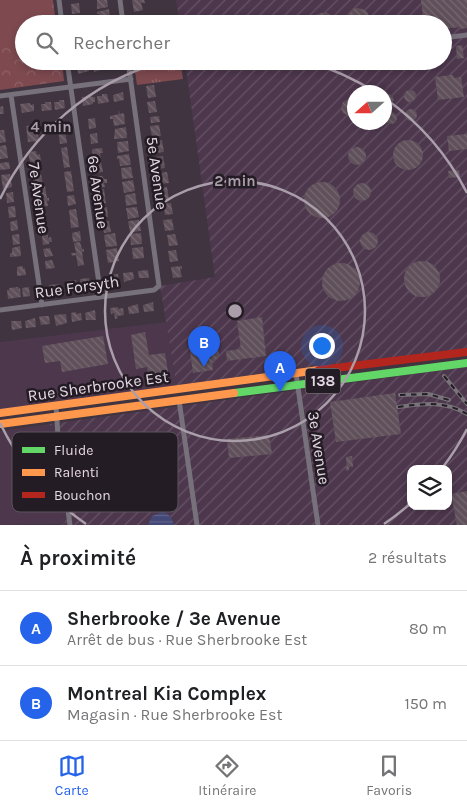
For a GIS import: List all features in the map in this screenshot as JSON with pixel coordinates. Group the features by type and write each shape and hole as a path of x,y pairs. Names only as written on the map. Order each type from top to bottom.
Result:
{"main road":[{"name":"Rue Sherbrooke Est","path":"0,413 177,388 467,352"},
{"name":"Rue Sherbrooke Est","path":"0,424 467,363"},
{"path":"177,388 179,400"},
{"path":"114,398 116,408"},
{"path":"88,401 91,412"}],"street":[{"path":"59,0 61,15"},
{"path":"120,0 122,15"},
{"path":"452,37 467,35"},
{"name":"6e Avenue","path":"68,70 100,297"},
{"name":"5e Avenue","path":"130,70 159,282 157,288"},
{"path":"0,96 131,79"},
{"name":"7e Avenue","path":"11,95 42,305"},
{"name":"Rue Forsyth","path":"0,310 157,288"},
{"name":"3e Avenue","path":"296,374 318,525"},
{"path":"179,400 197,525"},
{"path":"56,406 58,432"}],"shaded area":[{"path":"176,0 467,0 467,352 177,389 160,286 215,277 186,70 452,70 452,15 178,15"},
{"path":"166,322 177,389 0,411 0,342"},
{"path":"467,367 467,525 58,525 65,524 63,512 178,512 178,432 51,432 50,424"},
{"path":"50,424 51,432 12,432 12,512 63,512 65,524 0,525 0,431"}],"green space":[{"path":"0,0 53,0 55,15 15,15 15,70 63,70 64,81 0,90"},
{"path":"0,0 47,0 47,15 15,15 15,29 1,31"},
{"path":"182,70 183,79 137,85 135,71"}],"water":[{"path":"162,512 170,516 174,525 148,525 152,516"}],"building":[{"path":"97,0 107,0 108,7 97,9"},
{"path":"132,0 144,0 145,3 141,3 143,10 134,12"},
{"path":"421,0 467,0 467,28 452,28 452,15 423,15"},
{"path":"79,3 80,13 72,14 71,4"},
{"path":"109,9 110,15 99,15 97,12"},
{"path":"353,9 365,10 368,15 348,15"},
{"path":"325,12 330,15 315,15"},
{"path":"462,45 464,58 457,59 456,46"},
{"path":"78,70 89,70 89,71 78,74"},
{"path":"453,75 454,78 461,77 464,97 438,100 435,77"},
{"path":"154,85 156,97 148,98 146,86"},
{"path":"408,90 412,90 416,96 412,102 408,102 404,98 404,94"},
{"path":"123,92 124,100 114,102 113,95"},
{"path":"102,94 107,94 109,102 98,104 97,96 102,96"},
{"path":"82,97 95,97 95,102 83,106"},
{"path":"59,100 64,100 65,108 55,110 54,102 59,102"},
{"path":"347,100 347,115 343,113 341,108 343,102"},
{"path":"155,101 157,112 149,113 147,102"},
{"path":"45,102 51,102 52,110 42,111 41,104 45,104"},
{"path":"30,103 30,105 34,104 34,111 22,113 20,104"},
{"path":"3,106 4,114 0,114 0,107"},
{"path":"409,109 413,109 417,115 413,121 409,121 405,117 405,113"},
{"path":"118,110 120,114 124,113 125,124 114,126 113,119 110,119 110,116 119,114"},
{"path":"392,112 397,116 397,120 392,124"},
{"path":"159,116 160,122 151,123 150,117"},
{"path":"95,118 96,128 89,129 88,119"},
{"path":"64,122 67,143 60,144 57,123"},
{"path":"37,125 39,141 28,142 26,126"},
{"path":"159,125 161,136 152,137 150,126"},
{"path":"126,127 127,138 114,139 115,129"},
{"path":"0,130 4,130 6,142 0,143"},
{"path":"97,133 98,143 91,144 90,134"},
{"path":"467,134 467,149 449,151 447,136"},
{"path":"162,140 164,152 156,153 154,142"},
{"path":"408,140 419,144 423,155 419,166 408,170 397,166 393,155 397,144"},
{"path":"128,141 129,151 118,153 117,142"},
{"path":"6,145 8,158 0,159 0,146"},
{"path":"67,147 70,167 64,168 61,148"},
{"path":"357,147 365,152 366,156 361,164 357,165 349,160 348,156 353,148"},
{"path":"102,148 101,158 93,159 92,149"},
{"path":"36,151 37,155 40,154 41,161 30,162 28,152"},
{"path":"129,154 131,165 120,166 117,156"},
{"path":"163,156 165,168 157,169 155,157"},
{"path":"9,162 10,169 0,170 0,163"},
{"path":"40,162 42,171 32,172 31,163"},
{"path":"101,162 103,172 95,173 94,163"},
{"path":"131,167 133,178 122,179 121,168"},
{"path":"459,170 460,177 449,178 448,171"},
{"path":"71,171 74,191 67,192 64,172"},
{"path":"167,172 169,183 160,184 158,173"},
{"path":"10,174 12,187 3,189 1,175"},
{"path":"41,174 43,184 34,186 32,175"},
{"path":"99,176 107,179 107,183 104,183 105,187 97,188 96,178"},
{"path":"133,180 135,191 124,193 122,182"},
{"path":"322,182 335,187 340,200 335,213 322,218 309,213 304,200 309,187"},
{"path":"362,183 370,188 371,192 366,200 362,201 354,196 353,192 358,184"},
{"path":"45,186 47,198 49,198 49,201 47,201 48,206 40,207 40,204 37,204 35,191 38,190 38,187"},
{"path":"167,187 169,199 161,200 159,189"},
{"path":"104,189 106,203 100,204 98,190"},
{"path":"13,192 14,202 7,203 6,193"},
{"path":"135,193 137,204 126,206 125,195"},
{"path":"74,195 76,204 68,206 67,196"},
{"path":"171,203 173,214 165,215 163,204"},
{"path":"15,206 16,217 9,218 8,207"},
{"path":"107,207 108,217 102,218 100,208"},
{"path":"137,207 139,217 128,219 126,208"},
{"path":"44,208 46,217 39,218 38,209"},
{"path":"76,209 79,227 71,228 69,210"},
{"path":"172,219 174,230 165,231 163,220"},
{"path":"17,220 18,230 11,231 10,222"},
{"path":"139,220 141,231 130,232 128,221"},
{"path":"46,221 48,231 41,232 38,222"},
{"path":"109,221 111,232 104,233 102,222"},
{"path":"80,231 81,241 73,242 72,233"},
{"path":"369,232 376,234 378,241 376,248 369,250 362,248 360,241 362,234"},
{"path":"115,233 117,246 106,247 104,235"},
{"path":"141,233 142,244 131,245 130,234"},
{"path":"19,234 20,244 13,245 12,235"},
{"path":"175,234 178,245 169,246 167,235"},
{"path":"48,235 48,238 51,237 52,242 43,245 42,236"},
{"path":"80,242 82,249 84,249 84,252 82,252 84,265 78,266 76,255 72,256 71,253 76,253 74,243"},
{"path":"20,246 21,256 10,257 12,248"},
{"path":"143,247 144,258 133,259 132,248"},
{"path":"50,248 53,256 45,257 43,249"},
{"path":"117,248 119,261 108,263 106,250"},
{"path":"176,250 178,261 170,262 168,251"},
{"path":"52,260 55,268 46,269 45,261"},
{"path":"422,261 429,262 435,266 439,272 439,286 435,292 429,296 422,297 415,296 409,292 405,286 404,279 405,272 409,266 415,262"},
{"path":"341,263 355,268 360,282 355,296 341,301 327,296 322,282 327,268"},
{"path":"23,266 26,275 17,276 17,267"},
{"path":"182,266 182,269 180,269 182,277 173,278 171,267"},
{"path":"148,270 149,278 139,278 138,271"},
{"path":"133,272 134,279 124,282 123,273"},
{"path":"118,274 119,282 109,282 108,275"},
{"path":"89,278 90,285 81,288 80,279"},
{"path":"76,280 77,288 67,288 66,281"},
{"path":"59,284 60,290 49,293 49,285"},
{"path":"18,287 18,289 20,288 21,297 8,299 7,290"},
{"path":"29,287 30,296 23,297 22,288"},
{"path":"153,302 154,311 144,312 143,305"},
{"path":"138,304 139,313 129,314 128,307"},
{"path":"118,307 118,309 123,308 124,315 117,316 118,318 115,319 114,313 111,314 110,308"},
{"path":"95,310 96,320 86,320 85,313"},
{"path":"76,312 76,314 81,313 82,320 72,322 71,313"},
{"path":"66,314 67,323 56,326 54,315"},
{"path":"49,316 50,324 41,325 39,317"},
{"path":"262,317 266,356 227,361 226,351 241,349 237,321"},
{"path":"35,318 36,327 26,328 25,321"},
{"path":"11,321 21,321 22,328 12,330"},
{"path":"145,332 149,355 165,353 169,378 149,382 147,367 136,369 131,335"},
{"path":"212,335 217,339 219,357 212,362 213,370 193,373 188,338"},
{"path":"103,336 108,364 62,372 60,361 45,363 42,346"},
{"path":"395,393 401,434 336,442 330,402"},
{"path":"269,435 272,454 229,458 227,439"},
{"path":"352,456 353,467 349,467 349,470 346,471 346,457"},
{"path":"467,491 467,525 457,525 452,494"}],"railway":[{"path":"444,376 467,404"},
{"path":"400,395 428,394 449,400"},
{"path":"398,407 433,404 450,407 467,414"}],"traffic: fast":[{"path":"234,393 467,363"}],"traffic: slow":[{"path":"0,413 319,370"},
{"path":"0,424 234,393"}],"traffic: jam":[{"path":"319,370 467,352"}],"place":[{"name":"Montreal Kia Complex","path":"204,367"},
{"name":"Sherbrooke / 3e Avenue","path":"280,392"}]}
